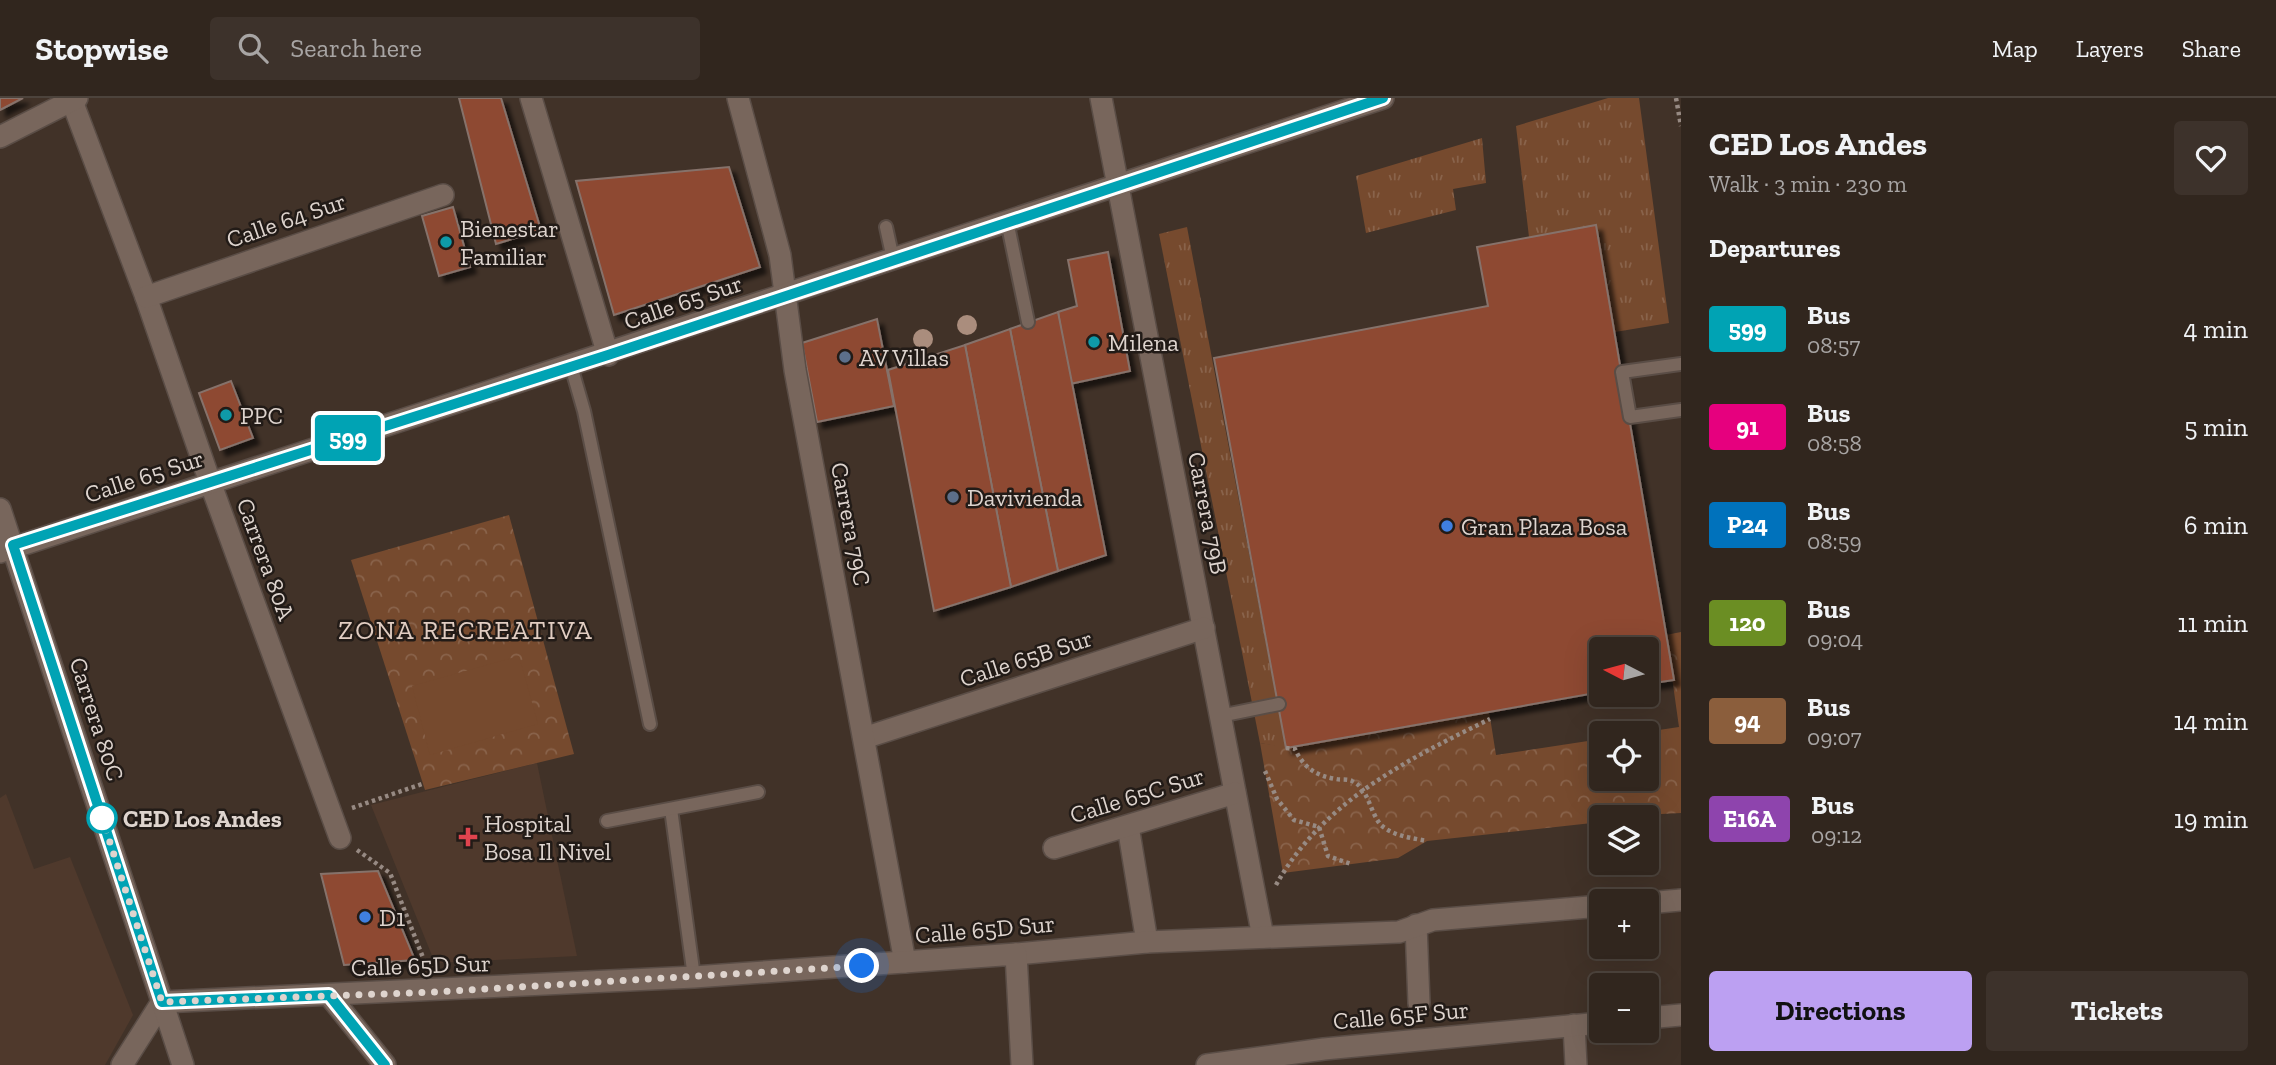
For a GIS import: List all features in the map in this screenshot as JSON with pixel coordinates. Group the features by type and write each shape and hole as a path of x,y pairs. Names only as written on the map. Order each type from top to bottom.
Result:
{"street":[{"path":"531,98 608,355"},
{"name":"Carrera 79C","path":"738,98 777,240 795,370 905,962"},
{"name":"Carrera 79B","path":"1101,98 1263,937"},
{"name":"Calle 65 Sur","path":"7,549 608,355 1382,98"},
{"path":"0,137 74,99"},
{"name":"Carrera 80A","path":"74,99 340,838"},
{"name":"Calle 64 Sur","path":"146,296 443,195"},
{"name":"Carrera 80C","path":"0,509 7,549 183,1065"},
{"name":"Calle 65B Sur","path":"863,737 1204,628"},
{"name":"Calle 65C Sur","path":"1054,848 1235,793"},
{"path":"1128,826 1147,942"},
{"path":"1659,902 1681,900"},
{"name":"Calle 65D Sur","path":"162,1002 436,992 694,977 1147,942 1399,932 1433,920 1589,907"},
{"path":"1416,925 1419,1003"},
{"path":"1016,954 1022,1065"},
{"path":"329,995 385,1065"},
{"path":"121,1065 162,1002"},
{"path":"1659,1017 1681,1015"},
{"name":"Calle 65F Sur","path":"1207,1065 1324,1049 1589,1024"},
{"path":"1574,1025 1576,1065"}],"lane":[{"path":"1007,221 1028,322"},
{"path":"886,227 893,259"},
{"path":"1681,364 1622,372 1630,417 1681,410"},
{"path":"571,366 584,411 650,724"},
{"path":"1220,716 1279,704"},
{"path":"607,821 758,792"},
{"path":"671,809 694,977"}],"path":[{"path":"1676,98 1681,126"},
{"path":"1270,896 1283,873 1319,827 1363,790 1417,755 1490,719"},
{"path":"1286,747 1295,749 1301,763 1315,772 1353,781 1363,790 1370,811 1383,827 1405,837 1427,841"},
{"path":"1265,771 1277,799 1294,820 1319,827"},
{"path":"331,814 422,784"},
{"path":"1319,827 1328,856 1351,864"},
{"path":"340,838 390,873 436,992"}],"shaded area":[{"name":"Hospital Bosa Il Nivel","path":"537,763 577,956 435,963 371,805"},
{"path":"6,794 34,869 70,857 133,1015 105,1065 0,1065 0,798"}],"green space":[{"path":"1608,98 1639,98 1669,323 1615,332 1596,225 1529,237 1516,126"},
{"path":"1482,138 1486,183 1453,189 1456,210 1366,233 1356,176"},
{"path":"1187,227 1286,748 1260,743 1159,234"},
{"path":"509,515 574,754 425,790 351,560"},
{"path":"1681,632 1681,813 1659,814 1659,805 1589,805 1589,823 1427,841 1398,858 1283,873 1260,743 1286,747 1489,711 1496,755 1589,741 1589,791 1659,791 1659,730 1679,727 1666,635"},
{"path":"519,656 538,724 430,755 412,686"}],"building":[{"path":"0,98 23,98 0,110"},
{"path":"459,98 501,98 541,230 496,244"},
{"path":"729,167 760,267 614,315 576,181"},
{"name":"Bienestar Familiar","path":"453,207 470,267 439,276 422,216"},
{"name":"Gran Plaza Bosa","path":"1596,225 1674,680 1659,682 1659,637 1589,637 1589,694 1286,748 1214,358 1488,306 1477,247"},
{"name":"Milena","path":"1108,252 1130,371 1070,384 1058,312 1077,306 1068,260"},
{"path":"1058,312 1106,555 1058,571 1010,329"},
{"name":"AV Villas","path":"877,319 894,406 817,422 802,343"},
{"path":"1010,329 1058,571 1011,587 965,345"},
{"name":"Davivienda","path":"965,345 1011,587 934,611 888,370"},
{"name":"PPC","path":"231,381 253,438 220,450 199,393"},
{"name":"D1","path":"378,871 415,960 344,965 321,874"}],"bus line":[{"name":"599","path":"385,1065 329,995 162,1002 13,545 608,355 1383,98"}],"place":[{"name":"Bienestar Familiar","path":"446,242"},
{"name":"Milena","path":"1094,342"},
{"name":"AV Villas","path":"845,357"},
{"name":"PPC","path":"226,415"},
{"name":"Davivienda","path":"953,497"},
{"name":"Gran Plaza Bosa","path":"1447,526"},
{"name":"CED Los Andes","path":"102,818"},
{"name":"Hospital Bosa Il Nivel","path":"468,837"},
{"name":"D1","path":"365,917"}],"district":[{"name":"ZONA RECREATIVA","path":"466,630"}],"route":[{"path":"102,818 162,1002 436,992 862,966"}]}
